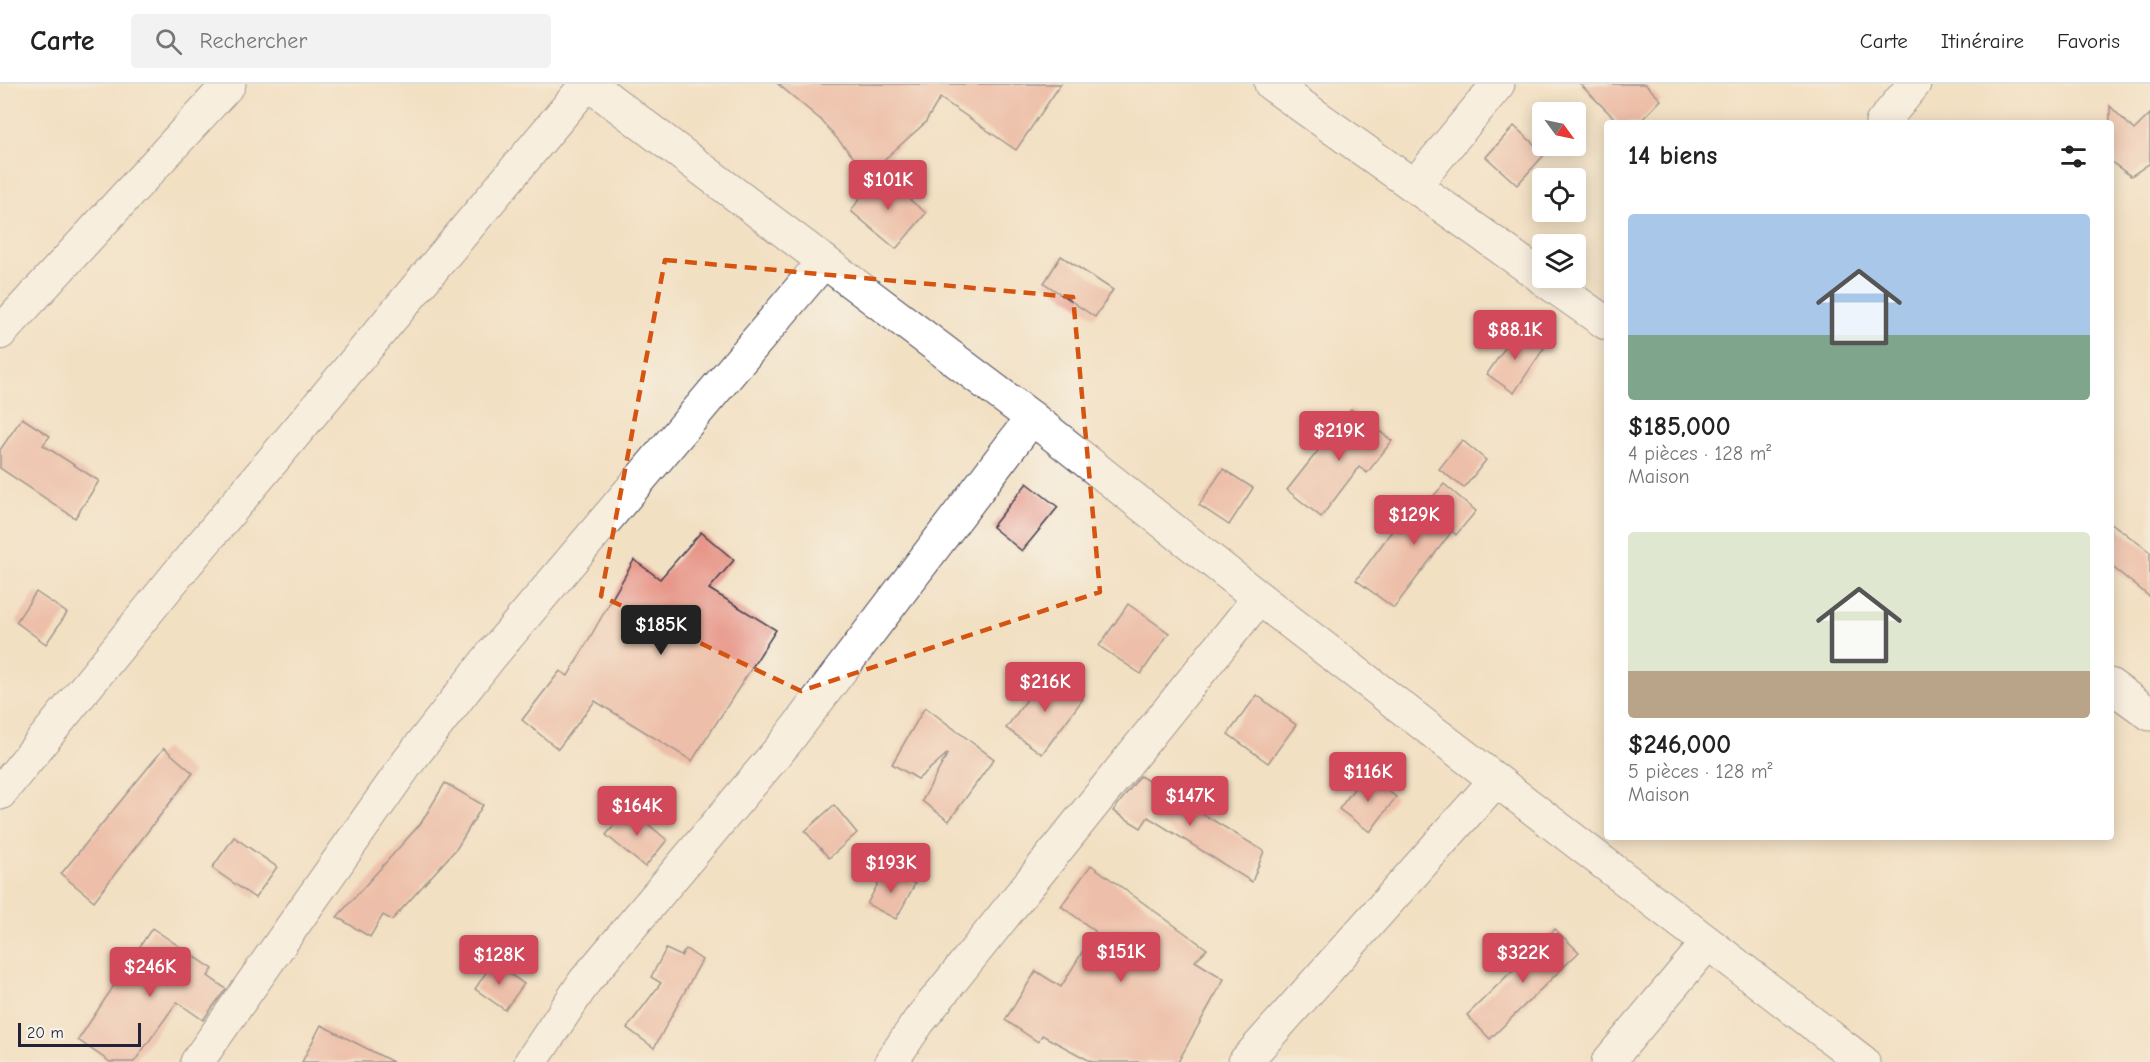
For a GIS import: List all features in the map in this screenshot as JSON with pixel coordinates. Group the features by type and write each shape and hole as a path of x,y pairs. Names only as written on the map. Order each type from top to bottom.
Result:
{"street":[{"path":"0,333 229,84"},
{"path":"0,793 182,570 588,84 1032,418 1259,598 1863,1062"},
{"path":"1271,84 1532,270"},
{"path":"1414,186 1498,84"},
{"path":"1884,120 1914,84"},
{"path":"197,1062 408,762 470,683 824,261"},
{"path":"1557,288 1604,323"},
{"path":"531,1062 585,981 786,742 1032,418"},
{"path":"891,1062 919,1021 1259,598"},
{"path":"2114,687 2150,714"},
{"path":"1245,1062 1496,780"},
{"path":"1608,1062 1707,944"}],"highlighted area":[{"path":"665,260 1073,297 1100,592 801,691 601,596"}],"building":[{"path":"778,84 1061,84 1016,150 940,98 925,123 868,174 821,120"},
{"path":"1580,84 1645,84 1661,100 1642,120 1616,120"},
{"path":"2110,106 2134,130 2150,114 2150,163 2131,176 2114,164 2114,120 2110,120"},
{"path":"1514,126 1532,142 1532,156 1543,156 1517,185 1486,157"},
{"path":"877,173 926,213 896,249 851,211"},
{"path":"1061,256 1113,290 1095,317 1044,283"},
{"path":"1517,330 1544,348 1514,393 1487,374"},
{"path":"1351,409 1392,441 1367,473 1359,467 1321,517 1287,490"},
{"path":"22,418 50,436 43,445 99,481 75,518 0,468 0,450"},
{"path":"1462,440 1486,460 1464,488 1439,469"},
{"path":"1223,469 1253,488 1229,525 1199,505"},
{"path":"1027,483 1058,507 1022,551 992,527"},
{"path":"1444,484 1476,511 1456,535 1452,531 1394,608 1356,580 1394,528 1401,533"},
{"path":"2114,525 2150,552 2150,597 2114,568"},
{"path":"701,532 734,560 709,589 776,630 692,761 595,701 558,749 522,720 560,671 568,676 634,560 660,579"},
{"path":"36,592 67,613 46,644 16,622"},
{"path":"1128,604 1169,633 1141,674 1099,646"},
{"path":"1047,672 1083,699 1042,754 1006,728"},
{"path":"1257,695 1296,725 1268,763 1228,734"},
{"path":"925,707 994,759 949,821 922,801 948,753 918,779 892,764"},
{"path":"164,748 193,773 94,901 61,874"},
{"path":"1365,774 1396,797 1370,832 1339,809"},
{"path":"1140,776 1264,851 1252,882 1148,817 1141,828 1113,811"},
{"path":"445,783 483,805 457,848 392,920 383,915 370,937 337,917 421,823"},
{"path":"834,805 857,833 829,858 805,831"},
{"path":"629,808 667,840 645,867 606,835"},
{"path":"234,837 277,867 255,898 212,868"},
{"path":"1091,865 1207,949 1195,961 1224,979 1178,1062 1092,1062 1042,1035 1038,1042 1005,1020 1036,971 1061,987 1095,931 1061,906"},
{"path":"886,869 915,884 896,919 867,904"},
{"path":"152,928 213,969 208,976 226,989 203,1020 177,1002 134,1062 110,1062 78,1040"},
{"path":"1555,929 1579,952 1490,1039 1467,1015"},
{"path":"666,949 681,956 686,949 702,960 654,1048 627,1028 661,983 651,977"},
{"path":"493,962 524,984 505,1010 475,989"},
{"path":"321,1025 393,1062 302,1062"}]}
